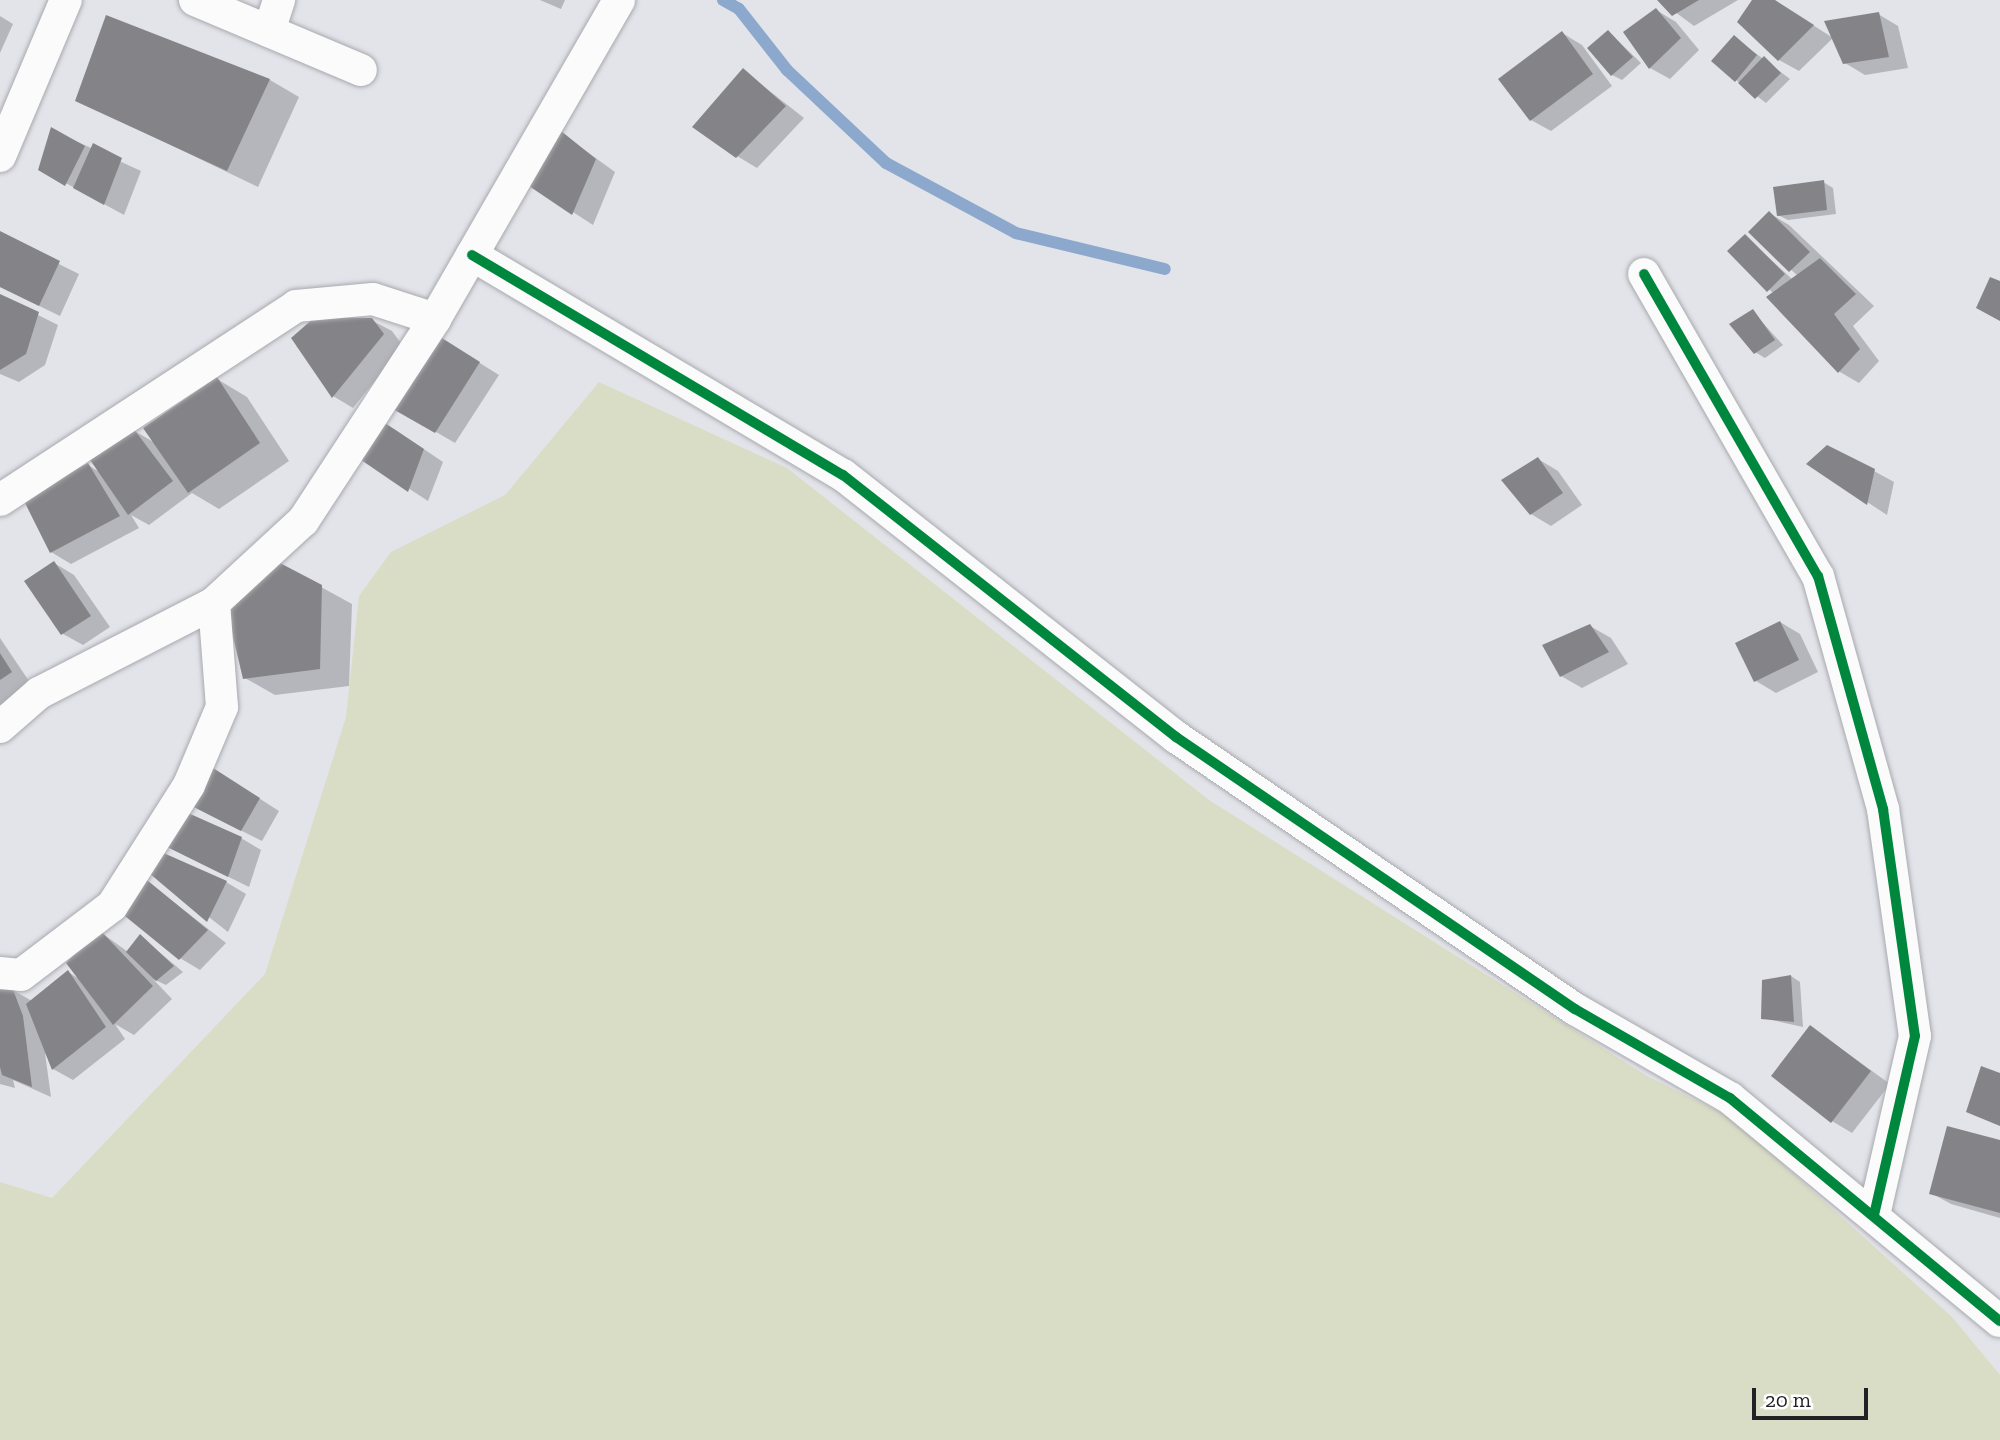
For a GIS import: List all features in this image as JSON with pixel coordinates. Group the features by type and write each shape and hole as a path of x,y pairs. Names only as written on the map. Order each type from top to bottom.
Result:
{"street":[{"path":"0,156 66,0"},
{"path":"195,0 362,70"},
{"path":"269,31 279,0"},
{"path":"0,727 39,693 214,603 303,521 435,319 619,0"},
{"path":"472,255 843,475 1176,737 1575,1009 1730,1098 2000,1321"},
{"path":"1644,274 1818,576 1884,809 1914,1037 1874,1215"},
{"path":"0,500 296,306 373,299 435,319"},
{"path":"0,973 21,975 112,906 188,785 222,707 214,603"}],"green space":[{"path":"599,382 787,468 1209,800 1647,1076 1733,1119 1952,1317 2000,1375 2000,1440 0,1440 0,1182 52,1198 265,974 346,717 359,596 391,552 505,495"}],"building":[{"path":"1657,0 1699,0 1672,16"},
{"path":"1752,0 1775,0 1814,25 1778,61 1737,22"},
{"path":"1656,8 1681,38 1649,69 1623,32"},
{"path":"1879,12 1889,57 1843,64 1824,21"},
{"path":"106,15 270,79 227,171 75,101"},
{"path":"1608,30 1633,57 1611,76 1587,48"},
{"path":"1562,31 1593,74 1530,121 1498,79"},
{"path":"1734,35 1757,55 1735,82 1711,61"},
{"path":"1764,56 1781,73 1755,99 1738,83"},
{"path":"743,68 786,106 736,158 692,127"},
{"path":"51,127 85,146 65,186 38,170"},
{"path":"561,131 596,159 572,215 529,186"},
{"path":"93,143 122,158 104,205 73,188"},
{"path":"1824,180 1827,210 1777,216 1773,187"},
{"path":"1769,211 1810,252 1789,272 1748,232"},
{"path":"0,231 60,261 39,306 0,287"},
{"path":"1745,234 1785,274 1767,292 1727,251"},
{"path":"1820,258 1856,294 1834,314 1860,349 1838,373 1766,297"},
{"path":"1990,277 2000,281 2000,321 1976,308"},
{"path":"0,294 39,312 26,354 0,370"},
{"path":"1753,309 1775,340 1754,354 1729,324"},
{"path":"315,317 372,318 384,334 332,398 291,338"},
{"path":"426,328 480,362 435,433 377,400"},
{"path":"217,377 260,443 188,493 143,428"},
{"path":"373,415 424,449 408,492 348,451"},
{"path":"133,428 173,481 128,515 86,454"},
{"path":"1827,445 1875,469 1867,505 1806,464"},
{"path":"1538,457 1563,493 1530,515 1501,480"},
{"path":"88,463 120,516 50,553 23,499"},
{"path":"259,552 322,585 320,669 243,679 222,590"},
{"path":"54,561 91,616 61,635 24,581"},
{"path":"1780,621 1799,660 1754,682 1735,643"},
{"path":"1590,624 1609,652 1560,677 1542,645"},
{"path":"0,653 12,672 0,680"},
{"path":"199,759 260,798 241,831 176,798"},
{"path":"170,805 242,837 228,877 159,843"},
{"path":"159,851 227,881 207,922 149,873"},
{"path":"142,876 208,930 179,960 120,912"},
{"path":"99,929 153,986 113,1025 66,963"},
{"path":"140,934 174,966 156,981 126,952"},
{"path":"68,970 106,1027 52,1070 26,1004"},
{"path":"1791,975 1794,1022 1761,1019 1762,980"},
{"path":"12,987 23,1016 32,1087 2,1075 0,1067 0,989"},
{"path":"1810,1025 1871,1071 1831,1123 1771,1076"},
{"path":"1981,1066 2000,1073 2000,1126 1966,1112"},
{"path":"1947,1126 2000,1140 2000,1213 1929,1194"}],"waterway":[{"path":"723,0 739,9 787,70 886,163 1016,233 1165,269"}],"cycle path":[{"path":"472,255 843,475 1176,737 1575,1009 1730,1098 2000,1321"},
{"path":"1644,274 1818,576 1883,809 1915,1036 1874,1215"}]}
